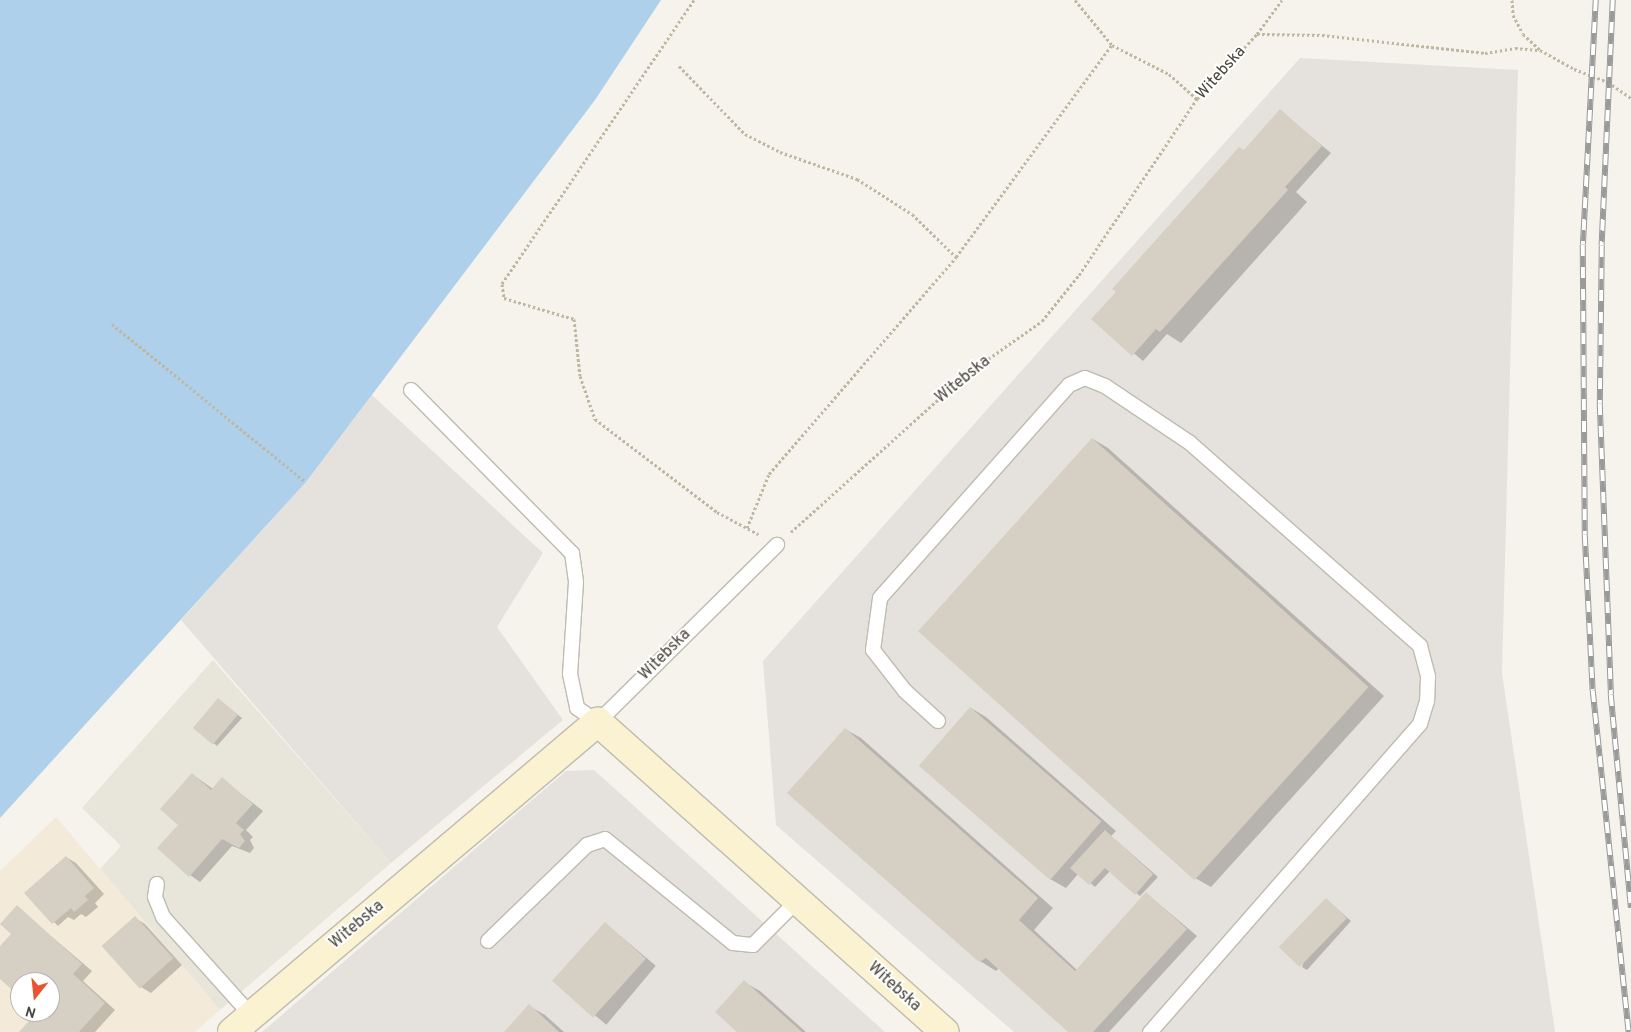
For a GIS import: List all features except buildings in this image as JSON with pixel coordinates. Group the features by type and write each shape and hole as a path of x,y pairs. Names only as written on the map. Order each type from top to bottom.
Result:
{"street":[{"name":"Witebska","path":"241,1024 598,722 945,1032"}],"lane":[{"path":"938,721 905,691 873,650 880,598 1069,385 1085,378 1105,386 1190,443 1420,646 1428,676 1427,701 1420,724 1150,1032"},
{"path":"411,390 572,554 576,582 570,674 577,708 598,722"},
{"name":"Witebska","path":"598,722 777,545"},
{"path":"488,941 588,845 605,839 733,943 754,945 798,900"},
{"path":"157,884 155,897 163,917 241,1024"}],"path":[{"path":"694,0 502,284 504,298 574,319 580,376 595,419 717,512 777,545"},
{"path":"1075,0 1112,45 1169,74 1197,99"},
{"name":"Witebska","path":"777,545 964,376 1042,320 1078,275 1197,99 1257,34 1282,0"},
{"path":"1512,0 1514,15 1523,34 1540,50 1574,69 1608,82 1631,98"},
{"path":"1257,34 1322,35 1485,53 1515,48 1540,50"},
{"path":"747,528 769,474 956,257 1112,45"},
{"path":"678,66 744,134 780,152 857,178 912,214 956,257"},
{"path":"112,324 306,482"}],"shaded area":[{"path":"1300,58 1518,70 1502,673 1555,1032 1014,1032 776,825 763,661"},
{"path":"372,395 543,553 497,627 563,720 391,863 181,620 306,482"},
{"path":"213,660 391,863 220,1010 100,869 121,846 82,808"},
{"path":"594,770 885,1032 262,1032 566,771"},
{"path":"56,817 220,1010 195,1032 0,1032 0,871"}],"water":[{"path":"0,0 661,0 595,100 306,482 0,818"}],"railway":[{"path":"1596,0 1583,245 1585,535 1593,691 1629,1032"},
{"path":"1613,0 1602,246 1600,404 1611,695 1631,908"}]}
